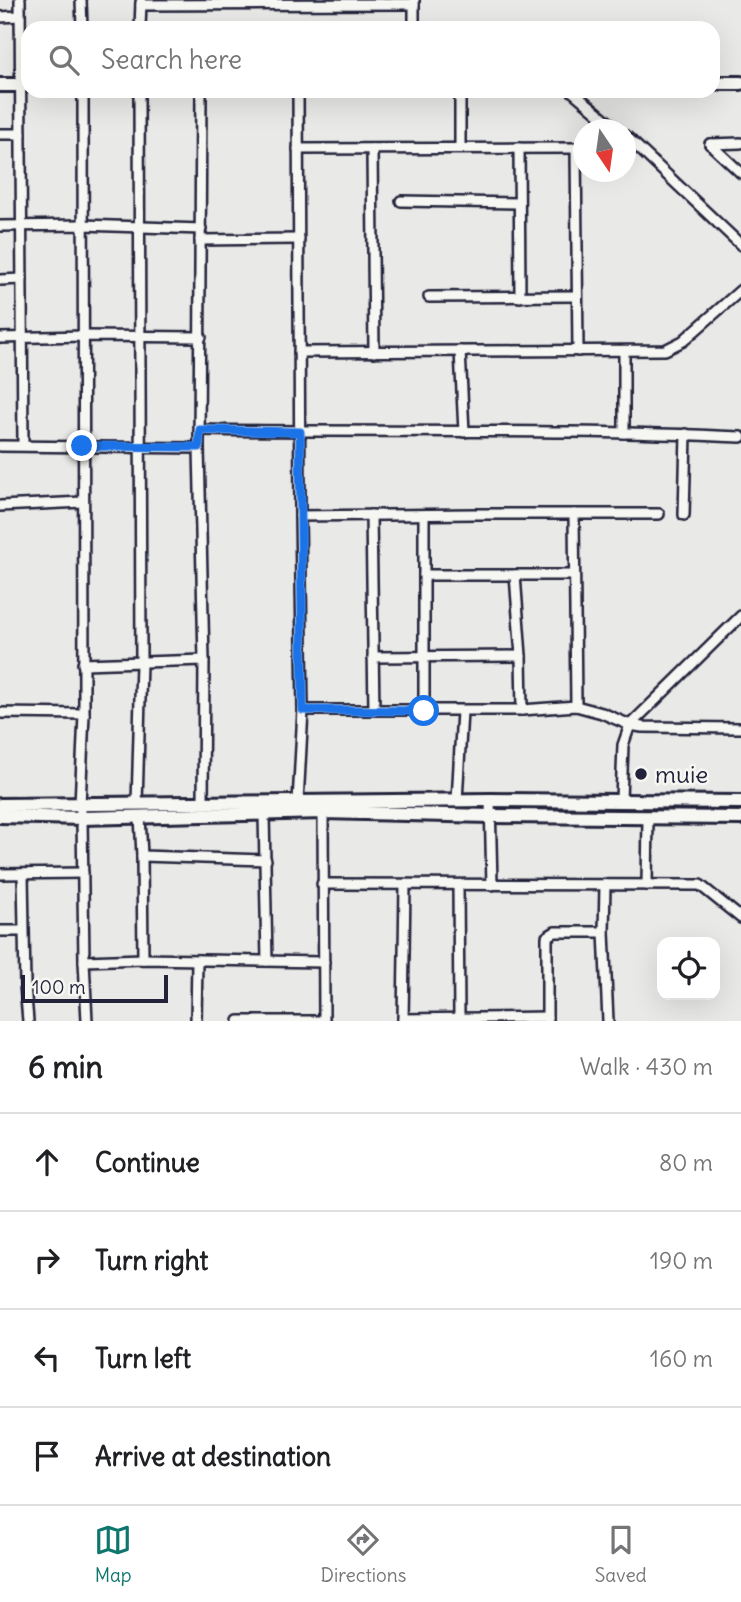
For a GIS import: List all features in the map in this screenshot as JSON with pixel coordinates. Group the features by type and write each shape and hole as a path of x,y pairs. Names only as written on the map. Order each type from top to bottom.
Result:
{"street":[{"path":"20,0 21,33"},
{"path":"81,0 82,21"},
{"path":"140,21 141,3 414,2 414,21"},
{"path":"0,17 20,16"},
{"path":"720,83 741,83"},
{"path":"0,85 21,85"},
{"path":"23,98 21,134 23,445"},
{"path":"83,98 84,714 81,811 87,1021"},
{"path":"139,98 141,663 138,810 142,856 143,959"},
{"path":"201,98 199,447 204,660 203,803"},
{"path":"298,98 303,710 298,802"},
{"path":"460,98 460,148"},
{"path":"580,98 605,119"},
{"path":"0,134 21,134"},
{"path":"741,143 710,144 741,173"},
{"path":"638,146 741,245"},
{"path":"519,148 520,297"},
{"path":"298,149 573,148"},
{"path":"372,149 374,352"},
{"path":"578,351 579,182"},
{"path":"401,201 519,203"},
{"path":"0,226 83,225 201,229"},
{"path":"200,240 299,239"},
{"path":"0,280 22,279"},
{"path":"299,352 664,350 682,341 741,290"},
{"path":"429,297 577,296"},
{"path":"0,338 201,337"},
{"path":"460,351 464,432"},
{"path":"624,351 624,433"},
{"path":"200,430 624,433 741,437"},
{"path":"684,515 686,434"},
{"path":"0,446 199,447"},
{"path":"0,506 83,502"},
{"path":"574,514 576,706"},
{"path":"300,516 659,514"},
{"path":"371,515 374,710"},
{"path":"424,515 424,711"},
{"path":"424,575 574,575"},
{"path":"515,575 522,710"},
{"path":"621,800 623,745 630,725 741,616"},
{"path":"373,657 521,656"},
{"path":"83,664 204,660"},
{"path":"303,710 462,711 576,706 642,727 741,728"},
{"path":"457,800 462,711"},
{"path":"0,713 84,714"},
{"path":"138,810 203,803 457,800 741,802"},
{"path":"490,800 492,884"},
{"path":"0,805 81,811"},
{"path":"0,816 138,810 264,814 323,812 741,818"},
{"path":"239,1021 324,1021 323,812"},
{"path":"264,814 267,961"},
{"path":"647,884 649,817"},
{"path":"142,856 266,860"},
{"path":"0,874 83,873"},
{"path":"23,874 25,1003 29,1021"},
{"path":"322,884 700,885 741,918"},
{"path":"458,884 459,1018"},
{"path":"405,885 403,1020 547,1019 547,937 555,932 604,932"},
{"path":"605,885 608,1021"},
{"path":"0,932 23,931"},
{"path":"84,961 143,959 324,962"},
{"path":"197,960 197,1021"}],"place":[{"name":"muie","path":"641,774"}],"route":[{"path":"82,446 199,447 200,430 300,432 303,710 424,711"}]}
